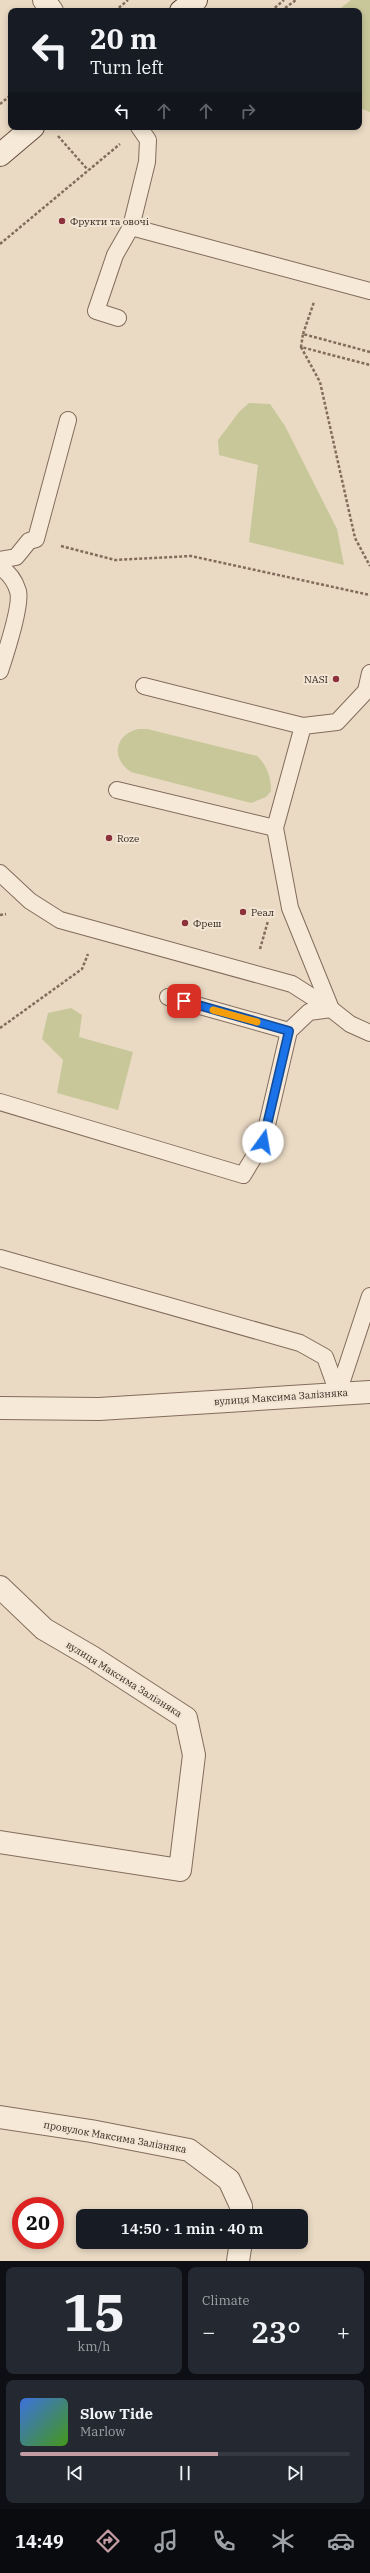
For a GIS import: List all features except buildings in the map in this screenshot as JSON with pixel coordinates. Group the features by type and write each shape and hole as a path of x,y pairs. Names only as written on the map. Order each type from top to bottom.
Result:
{"street":[{"path":"186,8 196,0"},
{"path":"0,155 29,130"},
{"name":"вулиця Максима Залізняка","path":"0,1408 100,1409 370,1392"},
{"name":"вулиця Максима Залізняка","path":"0,1587 44,1629 92,1657 186,1718 194,1755 180,1870 0,1842"},
{"name":"провулок Максима Залізняка","path":"0,2117 98,2132 189,2150 229,2180 241,2209"},
{"path":"238,2261 240,2249"}],"lane":[{"path":"118,318 96,311 115,255 131,227 147,162 148,140 140,130"},
{"path":"131,227 370,291"},
{"path":"0,560 16,557 29,541 36,539 68,420"},
{"path":"0,567 8,572 19,592 13,631 0,672"},
{"path":"144,686 303,726 337,722 366,691 370,673"},
{"path":"303,726 274,828 290,908 331,1009"},
{"path":"117,790 274,828"},
{"path":"0,873 30,901 60,920 292,984 331,1009 350,1024 370,1032"},
{"path":"168,997 289,1031"},
{"path":"0,1102 243,1175 263,1142 289,1031 309,1012 331,1009"},
{"path":"0,1258 300,1343 325,1357 338,1393"},
{"path":"338,1393 370,1296"}],"path":[{"path":"119,8 128,0"},
{"path":"275,8 284,0"},
{"path":"285,8 296,0"},
{"path":"0,104 8,97"},
{"path":"0,244 137,130"},
{"path":"55,132 88,170"},
{"path":"323,278 303,334 301,347 320,382 355,538 370,566"},
{"path":"303,334 370,352"},
{"path":"301,347 370,364"},
{"path":"36,539 115,560 192,556 370,595"},
{"path":"0,1028 82,969 97,930"}],"green space":[{"path":"351,0 370,0 370,112 362,109 362,8 341,8"},
{"path":"249,403 270,404 285,426 337,529 344,565 249,542 258,465 219,455 218,440 239,412"},
{"path":"138,729 147,729 257,756 268,772 271,791 266,797 251,803 131,772 120,761 118,748 124,736"},
{"path":"71,1008 82,1015 79,1037 133,1052 118,1110 57,1093 63,1060 42,1039 48,1013"}],"slow traffic":[{"path":"213,1010 257,1022"}],"place":[{"name":"Фрукти та овочі","path":"62,221"},
{"name":"NASI","path":"336,679"},
{"name":"Roze","path":"109,838"},
{"name":"Реал","path":"243,912"},
{"name":"Фреш","path":"185,923"}],"route":[{"path":"184,1001 289,1031 263,1142"}]}
